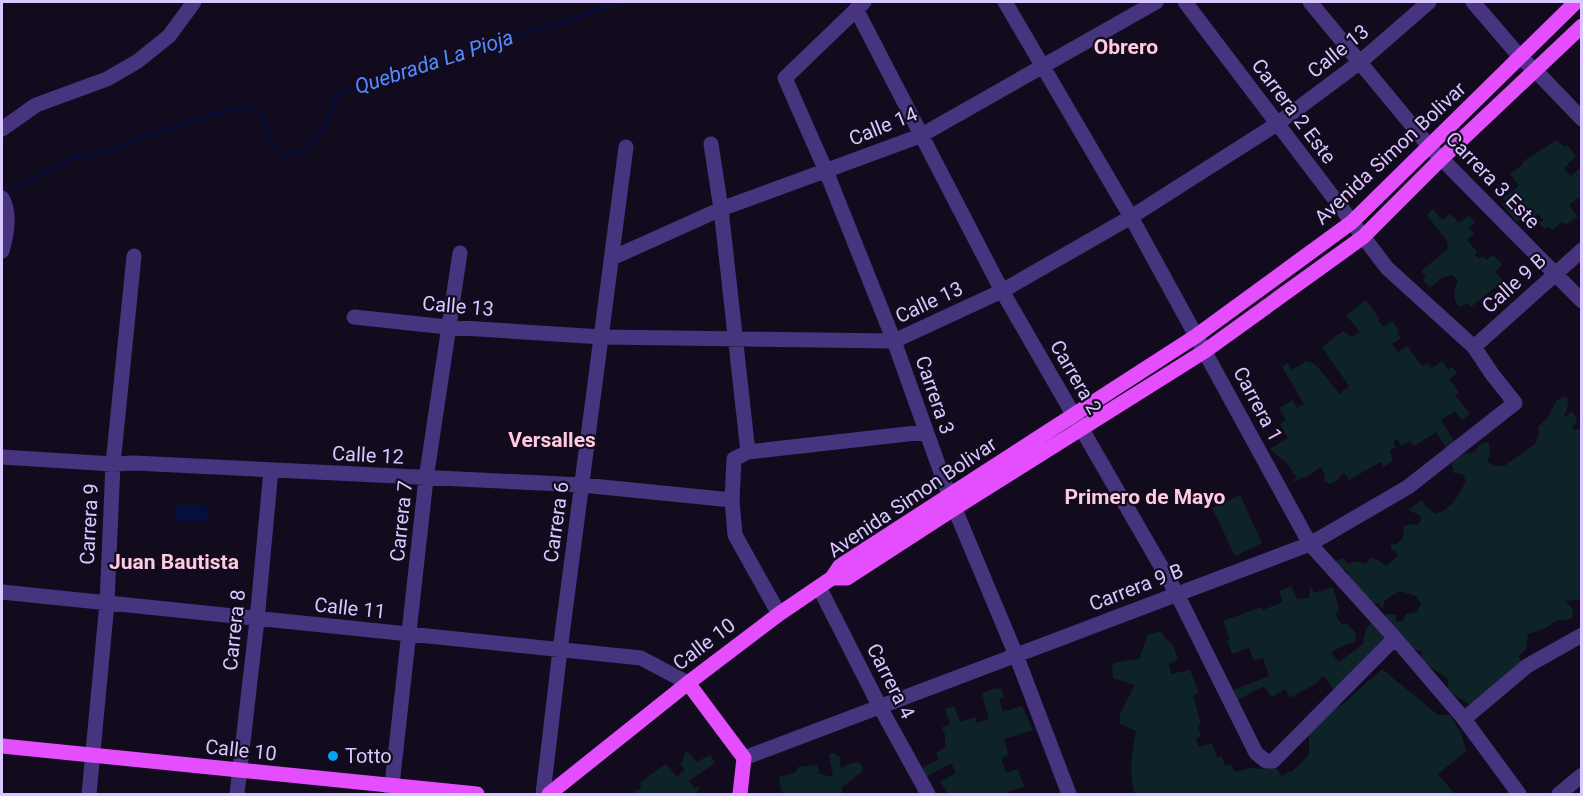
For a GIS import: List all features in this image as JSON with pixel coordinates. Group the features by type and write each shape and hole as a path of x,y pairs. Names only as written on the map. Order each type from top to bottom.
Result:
{"main road":[{"name":"Avenida Simon Bolivar","path":"826,582 847,578 1073,414 1197,336 1352,222 1576,2"},
{"name":"Avenida Simon Bolivar","path":"952,501 1082,429 1205,351 1363,237 1442,158 1581,26"},
{"name":"Calle 10","path":"549,795 688,683 779,614 826,582"},
{"path":"688,683 744,758 740,795"},
{"name":"Calle 10","path":"2,746 239,771 392,791 477,795"}],"street":[{"path":"2,129 36,105 107,79 138,61 168,36 194,2"},
{"name":"Carrera 1","path":"1005,2 1131,217 1310,544 1464,719 1519,795"},
{"name":"Calle 14","path":"612,258 721,208 920,136 1156,2"},
{"name":"Carrera 2 Este","path":"1185,2 1387,268 1474,347 1515,404"},
{"name":"Carrera 3 Este","path":"1310,2 1430,146 1581,301"},
{"name":"Calle 13","path":"354,317 447,327 602,337 894,341 1002,291 1131,217 1277,124 1360,62 1429,2"},
{"path":"1473,2 1521,58 1581,119"},
{"name":"Carrera 3","path":"860,5 785,78 826,171 894,341 925,432 1016,655 1069,795"},
{"name":"Carrera 2","path":"860,5 920,136 1002,291 1177,594 1256,753 1266,761 1273,761 1395,638"},
{"path":"711,144 721,208 748,452"},
{"name":"Carrera 6","path":"543,795 626,147"},
{"path":"2,198 6,205 7,234 2,251"},
{"name":"Calle 9 B","path":"1474,347 1581,250"},
{"name":"Carrera 7","path":"392,791 426,479 447,327 460,253"},
{"name":"Carrera 9","path":"89,795 107,603 113,464 134,256"},
{"name":"Carrera 9 B","path":"744,758 1310,544 1408,487 1515,404"},
{"path":"779,614 735,535 732,500 734,459 748,452 925,432"},
{"name":"Calle 12","path":"2,457 582,485 732,500"},
{"name":"Carrera 8","path":"237,795 271,470"},
{"name":"Carrera 4","path":"826,582 880,707 928,795"},
{"name":"Calle 11","path":"2,592 409,636 641,658 688,683"},
{"path":"1464,719 1527,666 1581,635"},
{"path":"1559,795 1581,775"}],"green space":[{"path":"1557,140 1564,147 1567,145 1576,156 1564,168 1571,176 1581,167 1581,200 1579,197 1569,205 1578,217 1565,225 1562,222 1552,230 1548,227 1545,229 1539,223 1543,220 1538,214 1530,220 1526,215 1517,222 1502,204 1505,201 1503,198 1519,186 1510,174 1523,164 1522,162"},
{"path":"1433,209 1442,220 1450,214 1459,223 1469,215 1475,222 1469,228 1474,234 1467,240 1477,252 1475,255 1479,259 1483,256 1486,260 1493,255 1502,264 1495,272 1503,281 1471,307 1467,303 1460,307 1456,301 1454,292 1458,282 1453,275 1443,277 1430,288 1423,280 1426,277 1421,271 1448,249 1447,241 1427,215"},
{"path":"1366,300 1383,327 1392,321 1398,329 1397,333 1401,338 1392,344 1398,352 1407,346 1422,366 1428,363 1432,368 1442,361 1448,370 1452,367 1457,373 1449,379 1459,392 1455,395 1470,414 1462,420 1455,411 1441,420 1454,441 1447,449 1436,432 1414,446 1410,441 1401,446 1397,439 1393,442 1396,447 1390,451 1393,461 1384,467 1380,462 1349,480 1344,473 1338,478 1339,480 1330,484 1324,481 1325,474 1320,467 1308,476 1287,484 1297,478 1287,463 1270,449 1288,438 1280,424 1286,420 1279,408 1292,400 1297,408 1304,404 1282,367 1287,363 1292,370 1306,361 1315,364 1340,394 1349,386 1322,347 1343,331 1352,337 1360,332 1346,315"},
{"path":"1565,396 1569,399 1566,413 1563,416 1566,417 1572,411 1577,423 1571,428 1574,430 1581,428 1581,597 1578,600 1565,601 1573,609 1572,618 1557,620 1546,628 1528,634 1526,649 1518,656 1523,663 1473,705 1448,691 1448,679 1419,659 1422,652 1413,649 1381,615 1396,615 1396,621 1403,621 1406,614 1417,612 1421,604 1416,596 1399,591 1384,601 1383,610 1378,603 1372,604 1349,578 1347,571 1338,569 1334,562 1343,558 1347,564 1357,561 1366,564 1371,558 1386,566 1397,557 1396,551 1391,549 1391,544 1396,544 1403,538 1404,527 1409,524 1418,525 1421,520 1420,515 1408,510 1423,501 1424,505 1436,514 1448,508 1454,501 1466,482 1463,474 1454,473 1452,463 1457,458 1475,452 1480,444 1489,442 1490,455 1487,461 1495,466 1504,466 1536,443 1538,427 1548,417 1556,401"},
{"path":"1240,495 1262,543 1235,556 1212,508"},
{"path":"1291,586 1297,599 1309,598 1310,587 1315,593 1333,587 1339,609 1335,614 1342,625 1347,623 1356,633 1355,642 1331,653 1339,662 1363,644 1366,629 1373,621 1389,636 1336,693 1324,676 1318,680 1319,682 1290,698 1285,689 1272,697 1264,686 1236,701 1231,691 1269,676 1263,658 1254,661 1249,648 1232,654 1227,640 1230,639 1223,621 1261,607 1263,610 1283,602 1279,591"},
{"path":"1161,631 1173,645 1178,660 1169,664 1171,674 1190,670 1199,693 1193,695 1201,724 1198,726 1201,736 1196,738 1198,747 1212,743 1217,758 1222,756 1225,766 1231,764 1234,772 1251,768 1265,769 1272,763 1282,776 1291,772 1309,755 1309,729 1327,711 1343,704 1382,669 1438,715 1450,715 1462,736 1466,751 1438,774 1455,794 1135,794 1131,769 1136,731 1120,724 1120,714 1135,685 1113,678 1112,664 1139,659 1148,635"},
{"path":"1001,688 1004,697 999,699 1003,712 1022,706 1033,730 1004,739 1009,755 1001,758 1006,773 1018,769 1024,787 1008,792 1008,794 949,794 940,782 956,773 951,763 926,777 923,767 939,759 936,753 945,747 942,727 950,724 945,709 954,706 960,722 975,717 977,723 989,719 982,694"},
{"path":"686,750 697,762 710,755 715,763 689,781 695,788 699,785 697,794 632,794 642,787 639,783 666,764 677,776 685,770 680,764"},
{"path":"833,753 840,757 840,767 859,762 863,768 861,773 842,786 842,794 784,794 779,777 796,772 798,767 816,765 819,769 818,773 831,777 833,774 829,754"}],"shaded area":[{"path":"176,505 207,506 207,522 175,521"}],"waterway":[{"name":"Quebrada La Pioja","path":"2,186 18,187 72,158 109,151 138,138 246,106 259,111 271,141 281,157 299,152 310,145 321,132 337,96 362,81 562,23 605,7 624,2 652,2"}],"place":[{"name":"Totto","path":"333,756"}],"district":[{"name":"Obrero","path":"1126,47"},
{"name":"Versalles","path":"552,440"},
{"name":"Primero de Mayo","path":"1145,497"},
{"name":"Juan Bautista","path":"174,562"}]}
